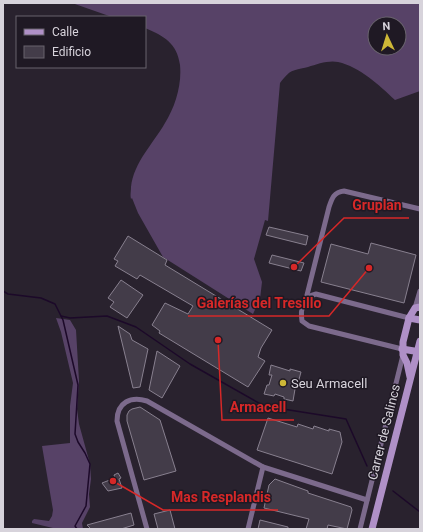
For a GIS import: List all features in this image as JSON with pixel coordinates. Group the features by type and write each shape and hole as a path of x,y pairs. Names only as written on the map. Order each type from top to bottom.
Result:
{"main road":[{"path":"410,379 403,352 409,318 418,308"},
{"path":"409,318 420,320"},
{"name":"Carrer de Salincs","path":"372,529 410,379 419,352 420,342"},
{"path":"403,352 419,352"},
{"path":"410,379 420,363"}],"street":[{"path":"403,352 305,324 302,321 301,316 311,282 329,207 335,194 339,191 344,191 420,209"},
{"path":"311,282 312,289 318,295"},
{"path":"418,308 420,291"},
{"path":"306,299 310,296 318,295 409,318"},
{"name":"Carrer de Salincs","path":"360,529 403,352"},
{"path":"147,529 116,421 119,409 127,402 137,399 147,401 263,467 367,500"},
{"path":"248,529 263,467"}],"shaded area":[{"path":"72,3 420,3 420,91 395,100 361,72 346,64 338,62 323,63 295,70 289,73 280,83 268,221 265,220 254,259 262,282 260,299 253,314 163,257 138,213 132,198 131,199 131,187 136,169 172,110 179,88 180,65 178,57 173,46 164,37 146,28 146,16 109,16"},
{"path":"56,318 70,320 76,330 79,381 77,409 79,424 90,464 91,479 89,494 90,507 82,523 83,529 57,529 32,523 34,519 49,521 53,510 42,446 70,443 70,406 73,383 61,332"}],"building":[{"path":"269,227 308,236 306,245 266,235"},
{"path":"128,236 167,260 165,265 272,330 261,348 258,357 265,361 248,387 159,333 160,331 152,325 165,303 188,314 193,306 140,275 137,279 115,266 118,261 114,259"},
{"path":"371,243 416,255 404,303 321,282 331,244 368,254"},
{"path":"272,255 304,263 301,271 269,263"},
{"path":"121,280 143,295 127,318 110,307 114,302 108,298"},
{"path":"118,326 130,334 132,340 148,349 140,387 133,388"},
{"path":"157,351 180,366 162,398 149,390"},
{"name":"Seu Armacell","path":"271,365 290,371 290,369 301,372 298,383 296,383 293,401 284,399 284,397 275,394 274,396 264,394 272,375 269,375"},
{"path":"140,407 160,420 176,471 144,480 127,421 129,411"},
{"path":"268,418 297,427 298,424 313,429 314,426 329,431 329,429 340,432 342,442 332,474 257,450"},
{"path":"118,473 121,478 119,479 122,488 108,491 102,483 115,478 114,475"},
{"path":"275,479 308,491 308,493 351,507 352,510 347,529 328,525 327,529 306,529 309,519 264,508 269,485"},
{"path":"170,510 175,529 158,529 154,514"},
{"path":"131,513 134,525 121,529 91,529 87,525"},
{"path":"260,520 288,527 288,529 258,529"}],"waterway":[{"path":"3,291 8,294 41,298 55,304 63,320 78,385 75,434 90,464 86,506 75,526 77,529"},
{"path":"61,316 70,318 107,316 136,327 190,364 264,406 346,419 367,466"},
{"path":"393,491 420,512"}],"place":[{"name":"Gruplan","path":"294,267"},
{"name":"Galerías del Tresillo","path":"369,268"},
{"name":"Armacell","path":"218,340"},
{"name":"Seu Armacell","path":"283,383"},
{"name":"Mas Resplandis","path":"113,481"}]}
